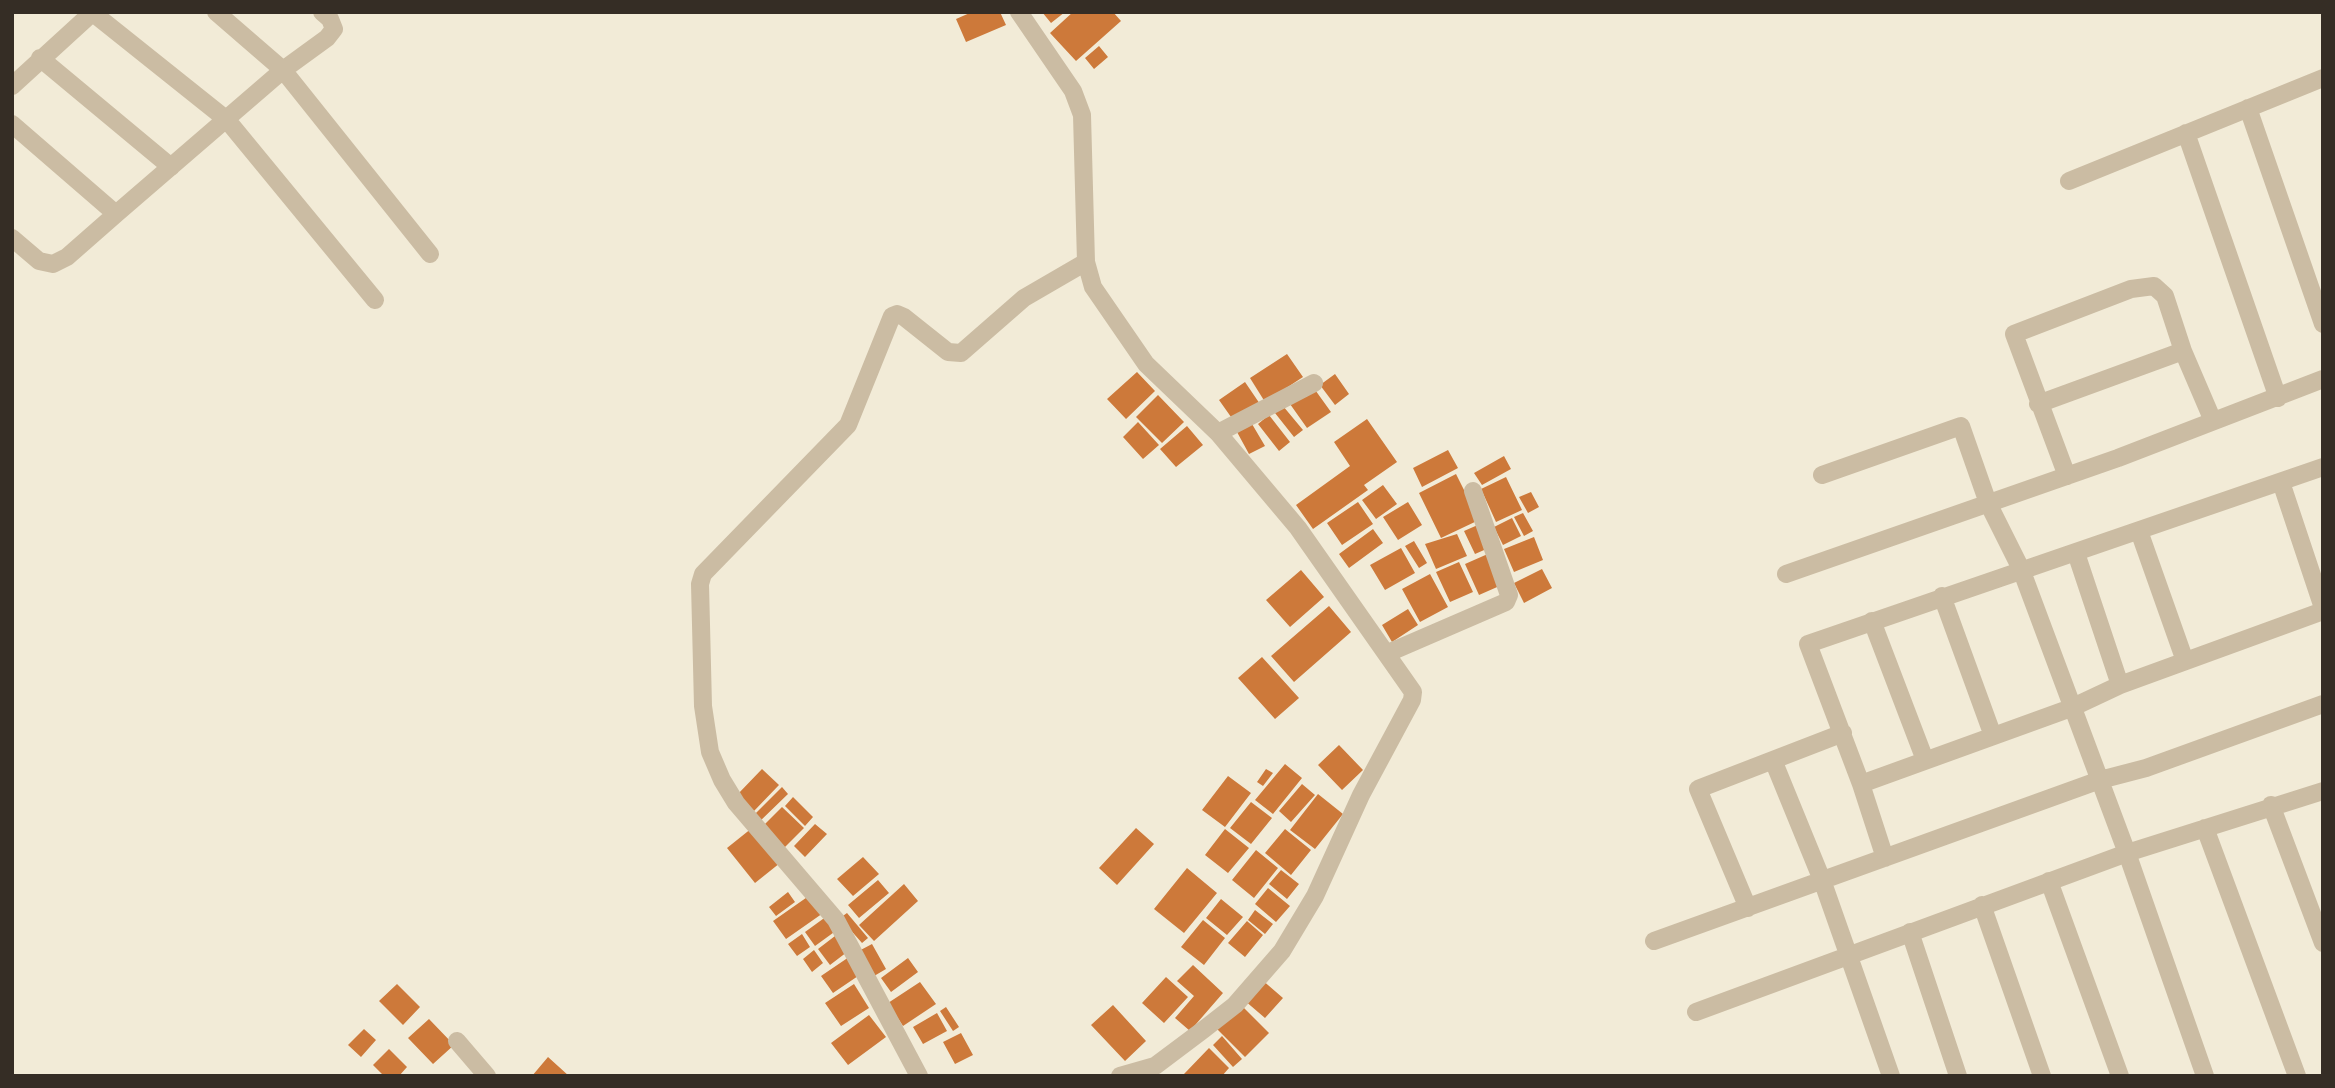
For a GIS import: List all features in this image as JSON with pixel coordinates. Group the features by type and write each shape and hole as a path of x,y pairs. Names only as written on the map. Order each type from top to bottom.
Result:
{"street":[{"path":"12,86 93,12 227,120 375,300"},
{"path":"216,12 283,70 430,254"},
{"path":"12,238 39,261 52,264 67,257 334,29 330,19 322,12"},
{"path":"1018,12 1073,91 1082,116 1086,261 1093,287 1146,364 1218,433 1298,528 1413,692 1412,700 1361,795 1315,896 1282,951 1245,996 1160,1071 1119,1076"},
{"path":"40,58 171,167"},
{"path":"2069,181 2248,108 2321,85"},
{"path":"2248,108 2318,295 2323,324"},
{"path":"12,124 116,214"},
{"path":"2186,133 2278,398"},
{"path":"919,1076 836,920 736,803 722,780 710,752 703,706 700,584 703,574 848,425 892,316 897,314 904,317 948,352 961,353 1024,298 1086,261"},
{"path":"2067,476 2014,334 2131,289 2145,285 2161,290 2213,421"},
{"path":"2038,404 2183,351"},
{"path":"1786,574 2067,476 2323,379"},
{"path":"1218,433 1314,383"},
{"path":"1822,475 1961,426 1988,503 2021,569 2127,853 2205,1076"},
{"path":"1885,858 1843,733 1808,644 2323,467"},
{"path":"1861,784 2071,708 2120,685 2323,610 2281,482"},
{"path":"1388,653 1506,602 1509,595 1473,491"},
{"path":"2139,531 2185,661"},
{"path":"2076,553 2120,685"},
{"path":"1942,596 1993,736"},
{"path":"1872,621 1926,760"},
{"path":"1654,941 2099,780 2146,768 2323,704"},
{"path":"1748,908 1698,789 1843,733"},
{"path":"1773,760 1822,880 1891,1076"},
{"path":"1696,1013 2127,853 2323,791"},
{"path":"2272,805 2323,943"},
{"path":"2205,828 2297,1076"},
{"path":"2049,881 2120,1076"},
{"path":"1982,905 2042,1076"},
{"path":"1910,932 1958,1076"},
{"path":"457,1041 487,1076"}],"building":[{"path":"972,12 1000,12 1006,25 966,42 956,19"},
{"path":"1042,12 1065,12 1051,23"},
{"path":"1073,12 1113,12 1121,21 1076,61 1050,33"},
{"path":"1099,46 1108,57 1094,69 1085,58"},
{"path":"1287,354 1303,377 1265,402 1250,378"},
{"path":"1137,372 1155,391 1126,419 1107,399"},
{"path":"1335,374 1349,394 1335,405 1320,385"},
{"path":"1245,382 1262,407 1236,424 1219,400"},
{"path":"1313,387 1331,412 1307,428 1290,404"},
{"path":"1158,395 1184,422 1162,443 1136,417"},
{"path":"1283,406 1303,430 1294,437 1275,413"},
{"path":"1269,415 1290,442 1279,451 1258,424"},
{"path":"1367,419 1397,462 1364,485 1368,490 1313,529 1296,505 1350,466 1334,442"},
{"path":"1138,422 1159,445 1143,459 1123,437"},
{"path":"1252,424 1265,446 1249,454 1237,432"},
{"path":"1187,426 1203,445 1176,467 1160,449"},
{"path":"1448,450 1458,468 1422,487 1413,468"},
{"path":"1504,456 1511,469 1482,485 1474,473"},
{"path":"1456,474 1479,520 1441,538 1419,493"},
{"path":"1506,477 1522,510 1496,522 1481,489"},
{"path":"1383,485 1397,504 1376,519 1362,500"},
{"path":"1531,492 1539,507 1528,513 1519,497"},
{"path":"1358,502 1373,524 1342,545 1327,523"},
{"path":"1408,502 1422,525 1398,540 1383,517"},
{"path":"1523,513 1533,531 1524,536 1514,517"},
{"path":"1512,518 1521,536 1503,545 1494,527"},
{"path":"1480,524 1491,547 1475,554 1464,531"},
{"path":"1373,529 1383,543 1349,568 1339,554"},
{"path":"1457,534 1467,556 1436,569 1425,544"},
{"path":"1534,537 1543,560 1514,572 1504,549"},
{"path":"1414,541 1427,563 1419,568 1405,546"},
{"path":"1401,548 1415,573 1385,590 1370,565"},
{"path":"1490,553 1504,584 1479,595 1465,564"},
{"path":"1459,562 1473,592 1450,602 1436,572"},
{"path":"1542,569 1552,588 1524,603 1514,583"},
{"path":"1301,570 1324,597 1290,627 1266,600"},
{"path":"1430,574 1448,607 1420,622 1402,589"},
{"path":"1329,606 1351,632 1294,682 1271,656"},
{"path":"1408,609 1418,625 1392,642 1382,625"},
{"path":"1262,657 1299,698 1275,719 1238,678"},
{"path":"1339,745 1363,770 1342,790 1318,765"},
{"path":"1285,764 1302,778 1273,814 1255,800"},
{"path":"762,769 779,785 754,811 737,795"},
{"path":"1266,769 1273,773 1263,786 1257,782"},
{"path":"1228,776 1251,793 1225,827 1202,810"},
{"path":"1302,784 1315,795 1291,822 1279,811"},
{"path":"782,787 788,794 757,824 751,818"},
{"path":"1318,794 1343,814 1315,849 1290,830"},
{"path":"793,797 813,817 805,826 785,806"},
{"path":"1251,802 1272,818 1251,844 1230,828"},
{"path":"782,807 804,828 782,850 761,828"},
{"path":"815,824 827,834 805,857 794,846"},
{"path":"752,828 780,863 755,883 727,848"},
{"path":"1136,828 1154,844 1117,885 1099,868"},
{"path":"1225,829 1249,848 1228,873 1205,855"},
{"path":"1285,829 1311,850 1291,875 1265,853"},
{"path":"1256,850 1278,868 1254,898 1232,880"},
{"path":"863,857 879,874 853,896 837,879"},
{"path":"1187,868 1217,893 1184,933 1154,909"},
{"path":"1281,870 1299,884 1287,899 1269,884"},
{"path":"878,880 889,893 859,918 848,905"},
{"path":"904,884 918,901 874,941 859,925"},
{"path":"1268,888 1290,906 1276,922 1255,904"},
{"path":"788,892 795,902 776,916 769,907"},
{"path":"813,893 826,911 786,939 773,921"},
{"path":"1221,899 1243,917 1227,935 1206,918"},
{"path":"1255,910 1273,924 1265,934 1248,920"},
{"path":"847,913 868,938 862,943 840,918"},
{"path":"827,916 837,930 815,946 805,932"},
{"path":"1203,920 1225,938 1204,965 1181,947"},
{"path":"1247,921 1263,935 1245,957 1228,943"},
{"path":"802,934 810,947 797,956 788,944"},
{"path":"835,936 847,952 830,965 818,949"},
{"path":"872,944 886,969 869,979 855,953"},
{"path":"814,950 823,963 812,972 803,959"},
{"path":"849,957 861,974 833,993 821,976"},
{"path":"908,958 918,972 891,992 881,978"},
{"path":"1193,965 1223,993 1190,1031 1175,1018 1194,996 1177,981"},
{"path":"1166,977 1188,997 1164,1023 1142,1003"},
{"path":"1261,979 1283,998 1265,1018 1244,1000"},
{"path":"920,982 936,1004 903,1026 888,1003"},
{"path":"397,984 420,1007 403,1025 379,1001"},
{"path":"854,984 869,1008 841,1026 825,1003"},
{"path":"1113,1005 1146,1041 1125,1061 1091,1025"},
{"path":"1241,1005 1269,1033 1245,1057 1217,1029"},
{"path":"946,1007 959,1027 953,1031 940,1011"},
{"path":"937,1013 947,1031 923,1044 913,1027"},
{"path":"869,1015 886,1037 848,1065 831,1043"},
{"path":"429,1019 454,1045 433,1064 408,1038"},
{"path":"364,1029 376,1040 361,1057 348,1045"},
{"path":"961,1033 973,1055 955,1064 943,1042"},
{"path":"1222,1036 1242,1059 1233,1067 1213,1045"},
{"path":"1209,1048 1229,1068 1222,1076 1186,1076 1184,1074"},
{"path":"389,1049 407,1067 399,1076 384,1076 373,1065"},
{"path":"548,1057 569,1076 532,1076"}]}
